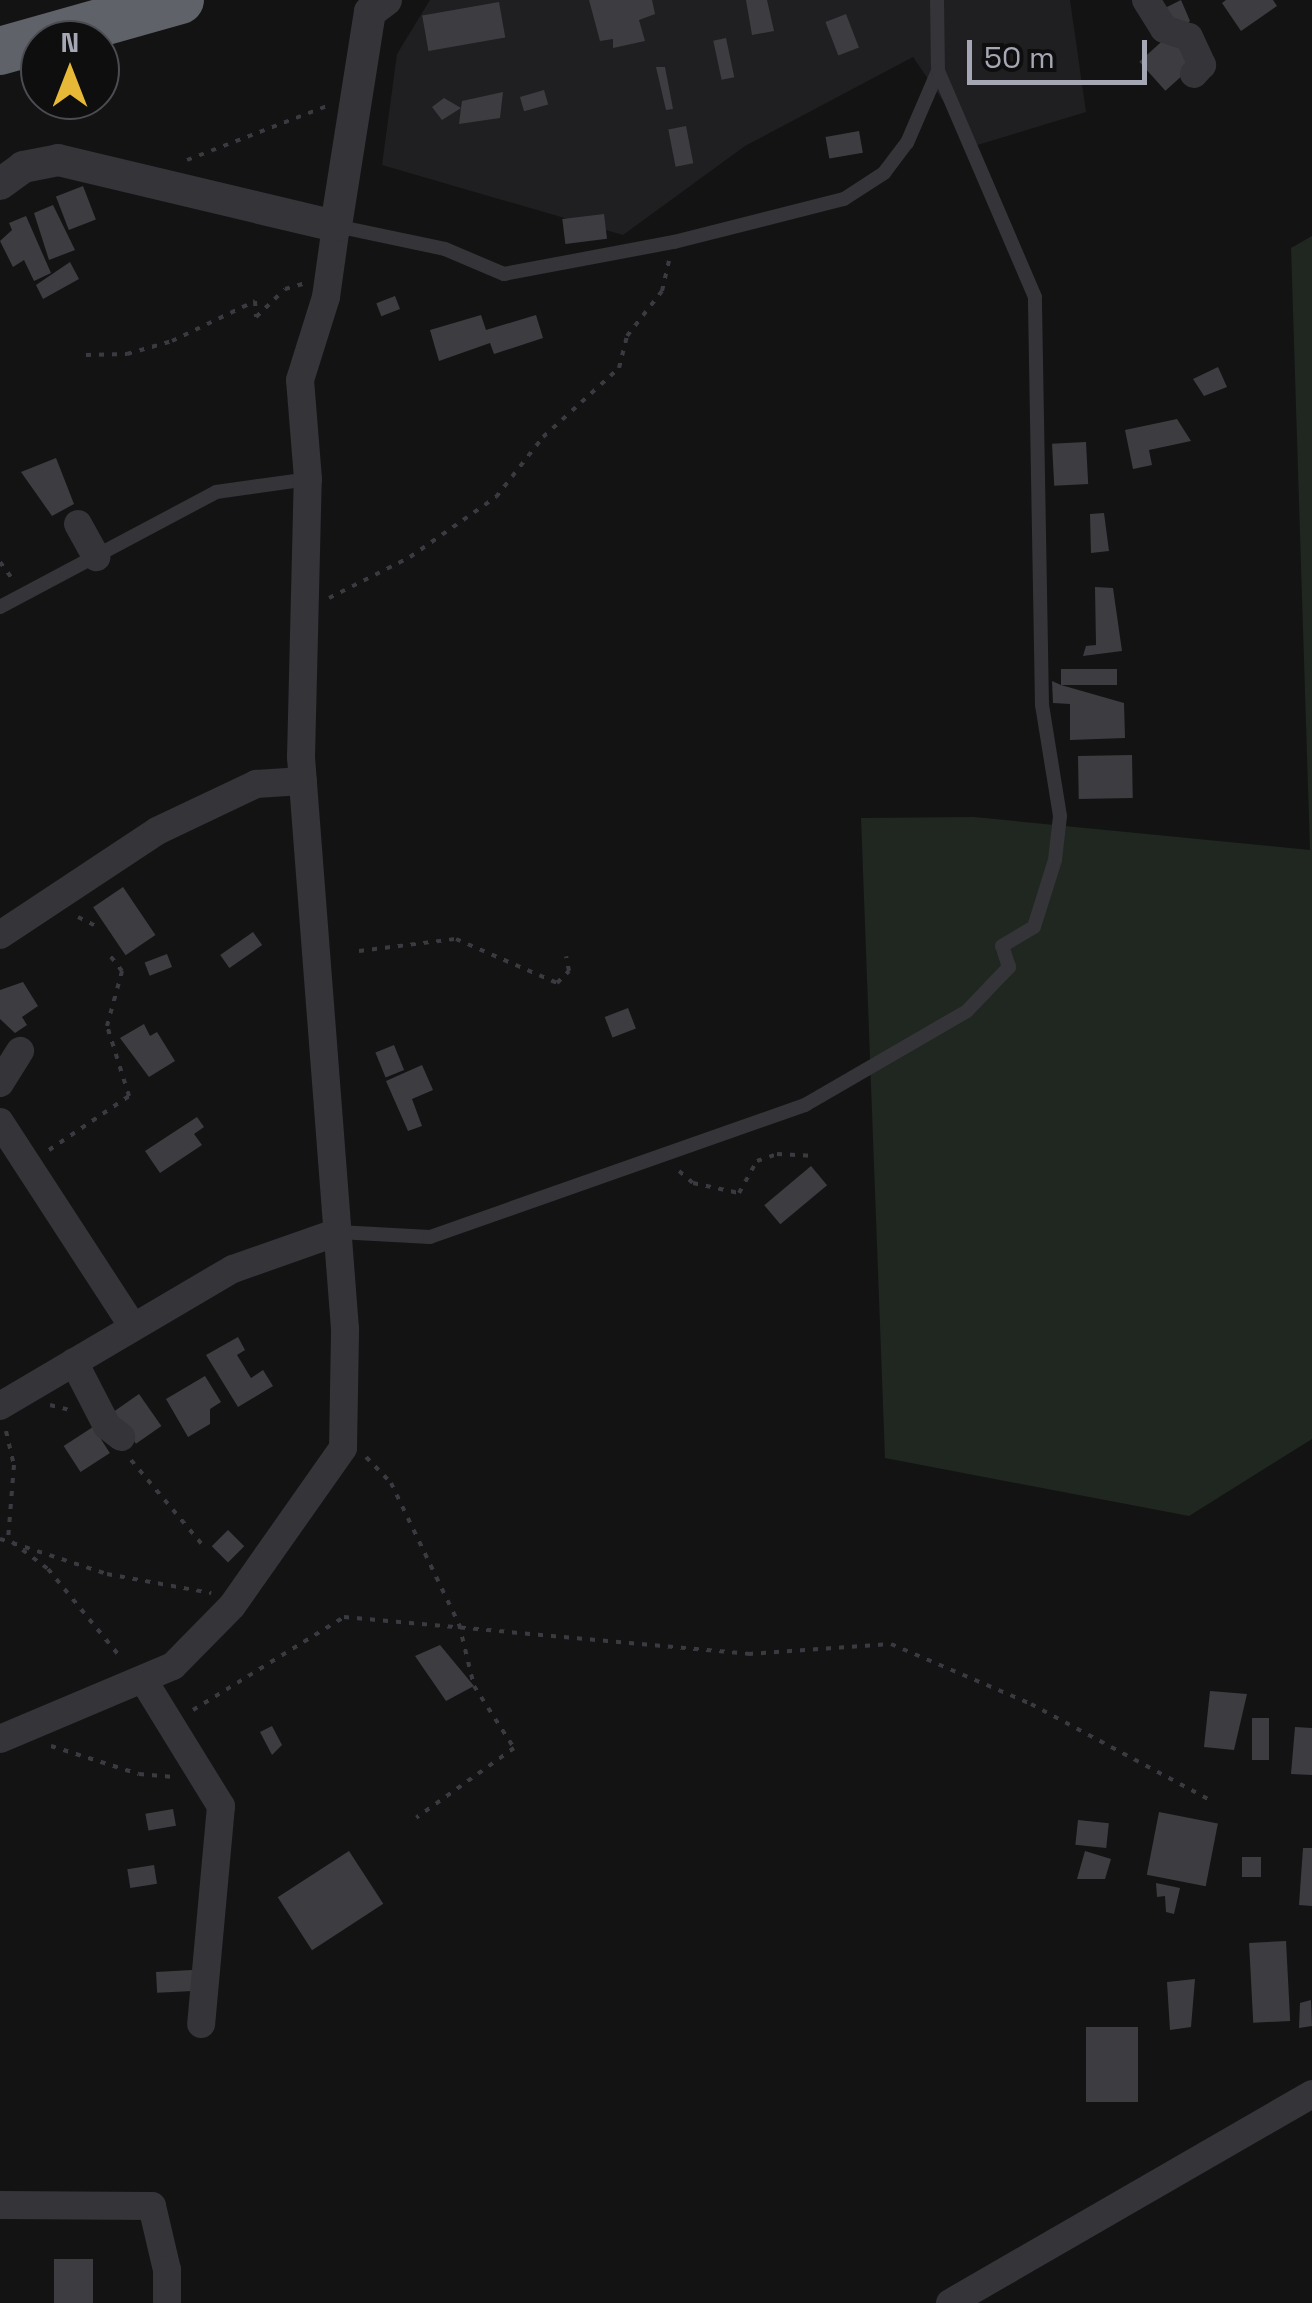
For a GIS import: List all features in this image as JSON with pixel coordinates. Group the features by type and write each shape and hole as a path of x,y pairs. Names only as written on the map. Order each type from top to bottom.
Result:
{"highway":[{"path":"0,19 66,0"},
{"path":"0,51 180,0"}],"street":[{"path":"12,1735 173,1666 232,1606 343,1448 338,1232 302,781 308,479 300,380 328,278 370,12 386,0"},
{"path":"1146,0 1164,29 1188,36 1202,65 1194,74"},
{"path":"0,184 23,166 58,160 152,178 336,226"},
{"path":"78,524 96,557"},
{"path":"0,935 158,831 256,784 302,781"},
{"path":"0,1083 20,1051"},
{"path":"0,1122 132,1325"},
{"path":"12,1399 233,1269 338,1232"},
{"path":"74,1362 112,1428"},
{"path":"137,1684 172,1722 209,1779 221,1806 202,2024"},
{"path":"950,2303 1312,2094"},
{"path":"0,2205 152,2206 168,2270 168,2303"}],"lane":[{"path":"338,1232 430,1238 805,1105 967,1011 1009,968 1002,946 1034,927 1055,860 1060,816 1042,705 1035,297 938,72 936,0"},
{"path":"336,226 445,249 504,274 674,242 844,199 871,182 907,143 938,72"},
{"path":"0,607 216,492 308,479"}],"path":[{"path":"152,178 216,146 360,92"},
{"path":"304,608 410,557 496,497 543,437 619,368 628,336 662,291 674,242"},
{"path":"86,355 128,354 172,341 254,301 256,317 285,288 328,278"},
{"path":"359,951 456,938 557,983 569,971 566,956"},
{"path":"32,1167 129,1096 107,1026 122,971 107,952"},
{"path":"659,1156 693,1182 739,1192 757,1161 777,1154 816,1156"},
{"path":"12,1399 112,1428 205,1548"},
{"path":"0,1423 11,1438 14,1464 8,1539"},
{"path":"343,1434 390,1484 459,1624 474,1686 514,1748 416,1818"},
{"path":"0,1538 107,1574 192,1586 232,1606"},
{"path":"8,1539 48,1568 91,1616 137,1684"},
{"path":"172,1722 344,1618 459,1624 748,1654 892,1644 1032,1704 1210,1800"},
{"path":"12,1735 139,1774 209,1779"}],"shaded area":[{"path":"430,0 1070,0 1086,112 974,146 913,57 745,146 623,235 382,165 397,54"},
{"path":"1312,236 1312,1439 1189,1516 885,1458 861,818 974,817 1310,850 1291,248"}],"building":[{"path":"589,0 652,0 655,14 639,20 645,41 613,48 613,39 600,41"},
{"path":"746,0 767,0 774,31 752,35"},
{"path":"1181,0 1190,21 1180,30 1165,8"},
{"path":"1273,0 1277,6 1241,31 1222,3"},
{"path":"499,2 505,37 428,51 422,16"},
{"path":"846,14 859,48 838,55 825,22"},
{"path":"1169,35 1195,64 1165,91 1139,62"},
{"path":"726,38 734,77 722,80 713,41"},
{"path":"656,67 665,67 673,109 666,110"},
{"path":"544,90 548,104 524,111 520,97"},
{"path":"503,92 500,118 459,124 462,101"},
{"path":"444,98 461,108 442,120 432,107"},
{"path":"686,126 693,163 676,167 668,129"},
{"path":"859,131 863,153 829,159 826,137"},
{"path":"83,186 96,220 69,230 56,196"},
{"path":"53,205 75,250 49,260 34,213"},
{"path":"604,214 607,239 565,244 562,219"},
{"path":"26,216 51,273 34,281 24,260 13,267 0,241 12,230 9,223"},
{"path":"70,262 79,279 43,299 36,285"},
{"path":"395,296 400,309 381,316 376,303"},
{"path":"481,315 486,330 536,315 543,338 494,354 490,343 439,361 430,330"},
{"path":"1218,367 1227,387 1204,396 1193,379"},
{"path":"1177,419 1191,441 1149,450 1152,465 1133,469 1125,430"},
{"path":"1086,442 1088,484 1054,486 1052,444"},
{"path":"56,458 74,504 52,516 21,472"},
{"path":"1104,513 1109,551 1091,553 1090,514"},
{"path":"1095,587 1113,588 1122,651 1083,656 1086,646 1096,645"},
{"path":"1061,669 1117,669 1117,685 1061,685"},
{"path":"1052,681 1124,703 1125,738 1070,740 1070,704 1053,703"},
{"path":"1132,755 1133,798 1079,799 1078,756"},
{"path":"123,887 155,935 126,955 93,907"},
{"path":"253,932 262,945 229,968 220,955"},
{"path":"167,954 172,967 150,976 145,963"},
{"path":"23,982 38,1006 22,1017 27,1025 15,1033 0,1019 0,990"},
{"path":"628,1008 636,1029 613,1037 605,1017"},
{"path":"144,1024 150,1036 157,1032 175,1061 149,1077 120,1038"},
{"path":"394,1045 404,1070 386,1078 375,1052"},
{"path":"422,1065 433,1090 412,1099 422,1126 408,1131 386,1081"},
{"path":"197,1117 204,1127 194,1134 202,1145 160,1173 145,1151"},
{"path":"811,1166 827,1185 780,1224 764,1205"},
{"path":"238,1337 245,1350 237,1355 251,1378 263,1370 273,1386 238,1407 206,1355"},
{"path":"205,1376 221,1402 210,1409 210,1424 188,1437 166,1399"},
{"path":"139,1394 161,1426 136,1444 114,1412"},
{"path":"93,1427 110,1453 81,1472 64,1446"},
{"path":"228,1530 244,1546 228,1563 212,1546"},
{"path":"440,1645 474,1686 446,1701 415,1656"},
{"path":"1210,1691 1247,1694 1234,1750 1204,1747"},
{"path":"1252,1718 1269,1718 1269,1760 1252,1760"},
{"path":"272,1726 282,1745 272,1755 260,1732"},
{"path":"1295,1727 1312,1728 1312,1775 1291,1774"},
{"path":"173,1809 176,1826 148,1831 145,1814"},
{"path":"1159,1812 1218,1823 1206,1886 1147,1875"},
{"path":"1078,1820 1109,1823 1106,1848 1075,1845"},
{"path":"1303,1848 1312,1848 1312,1906 1299,1905"},
{"path":"349,1851 383,1904 312,1950 278,1897"},
{"path":"1085,1851 1111,1859 1105,1879 1077,1879"},
{"path":"1242,1857 1261,1857 1261,1877 1242,1877"},
{"path":"154,1865 157,1884 130,1888 127,1869"},
{"path":"1156,1883 1180,1888 1174,1914 1166,1912 1165,1896 1157,1897"},
{"path":"1286,1941 1290,2021 1253,2023 1249,1943"},
{"path":"192,1970 193,1991 157,1993 156,1972"},
{"path":"1195,1979 1191,2027 1170,2030 1167,1982"},
{"path":"1311,2000 1312,2026 1299,2028 1300,2003"},
{"path":"1086,2027 1138,2027 1138,2102 1086,2102"},
{"path":"54,2259 93,2259 93,2303 54,2303"}]}
